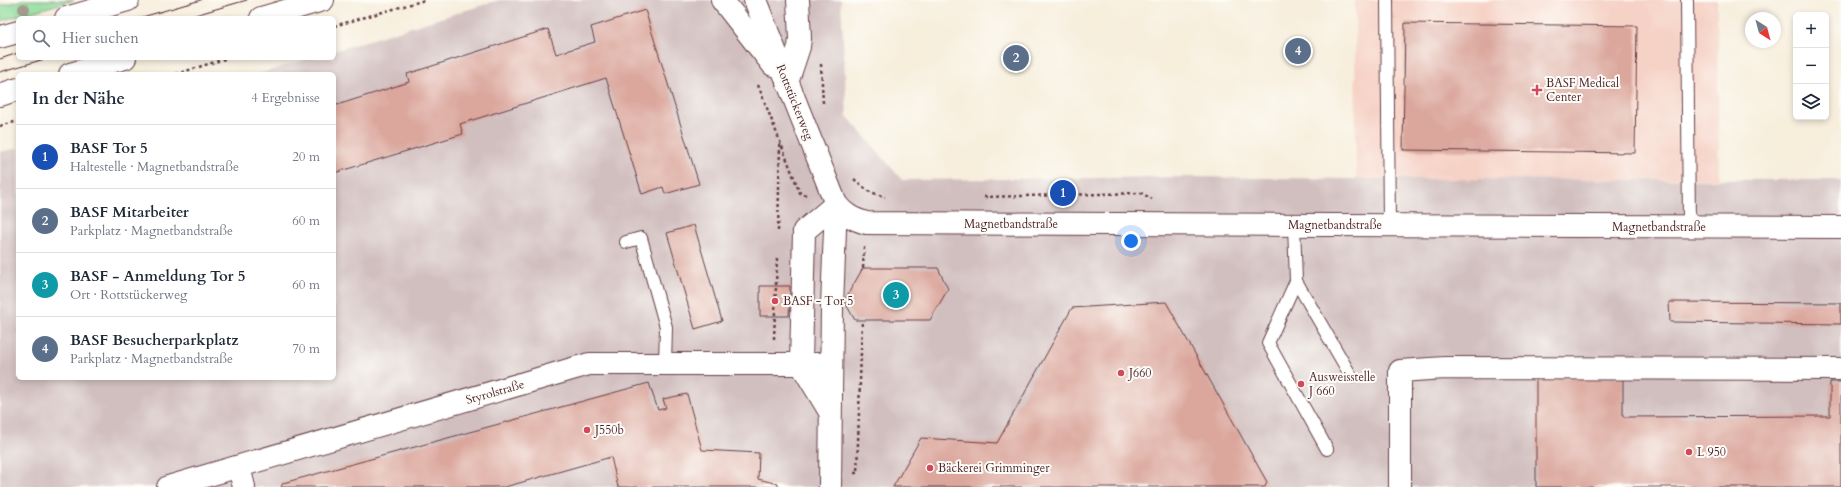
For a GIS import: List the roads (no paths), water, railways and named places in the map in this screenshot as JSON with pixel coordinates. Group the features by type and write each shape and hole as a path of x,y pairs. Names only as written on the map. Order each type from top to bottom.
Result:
{"street":[{"path":"73,16 128,0"},
{"path":"268,16 323,0"},
{"path":"722,0 787,83"},
{"name":"Rottstückerweg","path":"755,0 836,204 831,364 830,487"},
{"path":"787,83 799,47 798,0"},
{"path":"0,37 16,33"},
{"path":"77,72 118,60"},
{"path":"0,94 16,90"},
{"path":"830,412 801,364 804,231 836,204"},
{"name":"Magnetbandstraße","path":"836,204 843,213 852,219 866,223 1841,227"},
{"name":"Styrolstraße","path":"168,487 242,477 589,364 831,364"},
{"path":"1400,487 1400,371 1445,368 1841,369"}],"lane":[{"path":"1388,0 1389,225"},
{"path":"1686,0 1689,227"},
{"path":"1294,225 1296,281 1268,343 1327,449"},
{"path":"626,242 641,238 666,327 665,363"},
{"path":"1296,281 1351,376"}],"tram line":[{"path":"146,16 201,0"},
{"path":"192,16 247,0"},
{"path":"0,59 16,54"},
{"path":"0,72 41,60"}],"place":[{"name":"BASF Besucherparkplatz","path":"1298,51"},
{"name":"BASF Mitarbeiter","path":"1016,58"},
{"name":"BASF Medical Center","path":"1537,90"},
{"name":"BASF Tor 5","path":"1063,193"},
{"name":"BASF - Anmeldung Tor 5","path":"896,295"},
{"name":"BASF - Tor 5","path":"775,301"},
{"name":"J660","path":"1121,373"},
{"name":"Ausweisstelle J 660","path":"1301,384"},
{"name":"J550b","path":"587,430"},
{"name":"L 950","path":"1689,452"},
{"name":"Bäckerei Grimminger","path":"930,468"}]}
